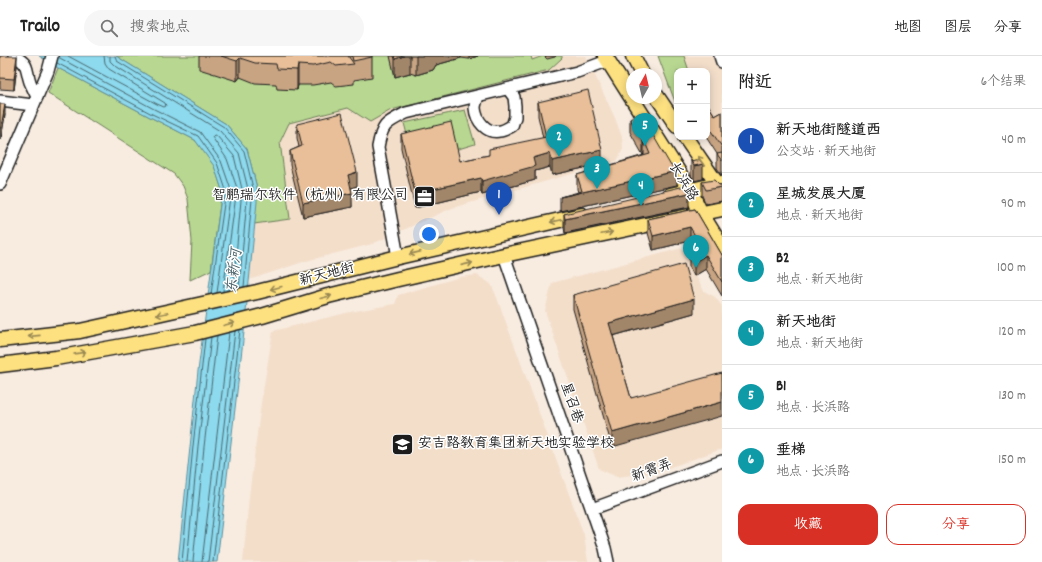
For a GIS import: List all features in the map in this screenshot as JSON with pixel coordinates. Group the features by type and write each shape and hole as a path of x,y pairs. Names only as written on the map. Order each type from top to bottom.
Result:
{"main road":[{"path":"633,56 639,68"},
{"name":"长浜路","path":"606,58 690,190 701,213 722,247"},
{"path":"662,104 674,122"},
{"name":"长浜路","path":"687,140 720,186"},
{"path":"659,197 690,190 720,186"},
{"name":"新天地街","path":"0,365 56,358 195,333 262,316 328,296 504,255 722,209"},
{"name":"新天地街","path":"0,340 80,331 200,306 398,256 597,211"}],"street":[{"path":"14,56 23,61 27,68 35,101"},
{"path":"0,184 4,164 35,101 48,71 52,56"},
{"path":"720,56 722,62"},
{"path":"398,256 378,147 380,133 387,122 406,113 578,72 606,58"},
{"path":"478,96 475,107 477,118 483,126 490,131 501,131 512,126 515,117 514,97 508,89"},
{"path":"0,101 35,101"},
{"name":"星召巷","path":"504,255 592,509 608,562"},
{"name":"新霄弄","path":"592,509 722,461"}],"shaded area":[{"path":"535,56 586,56 615,118 622,137 623,149 617,161 452,208 372,244 306,261 249,280 254,224 290,219 280,142 289,123"},
{"path":"659,56 722,56 722,127 710,128 710,68 674,68"},
{"path":"682,248 704,291 715,297 722,306 722,449 657,472 617,477 599,469 545,311 552,283"},
{"name":"安吉路教育集团新天地实验学校","path":"477,275 491,284 496,295 584,535 588,562 243,562 249,496 261,403 273,331 350,312 395,304 398,295 460,277"}],"green space":[{"path":"116,56 531,56 532,60 543,56 562,56 562,58 549,70 391,110 370,122 348,108 289,123 280,142 290,219 254,224 257,188 247,149 226,124"},
{"path":"658,56 684,56 688,68 674,68 674,99"},
{"path":"58,68 195,140 214,165 222,190 211,270 190,280 192,241 188,199 183,186 174,174 48,93"},
{"path":"465,110 475,144 455,150 410,146 404,123"}],"water":[{"name":"东新河","path":"39,56 116,56 226,124 247,149 257,188 257,202 244,332 217,562 178,562 198,371 222,190 214,166 195,140 58,68"}],"building":[{"path":"0,56 17,56 14,79 0,78"},
{"path":"221,56 348,56 354,64 336,66 331,62 313,66 298,65 297,70 277,69 276,64 255,63 240,58 237,61"},
{"path":"352,56 372,56 372,57 353,61"},
{"path":"394,56 404,56 395,59"},
{"path":"588,90 602,150 552,161 550,153 533,158 535,166 482,181 481,178 415,193 401,134 451,122 460,161 489,155 489,149 546,137 538,102"},
{"path":"0,104 5,104 1,128 0,128"},
{"path":"710,108 715,116 722,112 722,147 710,129"},
{"path":"342,113 357,172 348,175 352,193 303,203 290,151 302,146 297,124"},
{"path":"640,113 671,166 673,166 677,171 560,197 582,191 577,175 650,154 644,140 643,141 630,119"},
{"path":"722,153 722,161 717,154"},
{"path":"699,159 703,164 694,166 691,161"},
{"path":"714,180 719,185 722,185 722,187 706,190 702,182"},
{"path":"685,186 689,193 565,219 564,214"},
{"path":"695,209 722,255 722,282 706,255 694,262 689,252 701,246 690,227 653,236 648,219"},
{"path":"684,264 694,299 609,323 631,398 722,373 722,402 612,433 573,295"}],"place":[{"name":"B1","path":"645,146"},
{"name":"星城发展大厦","path":"559,157"},
{"name":"B2","path":"597,189"},
{"name":"智鹏瑞尔软件（杭州）有限公司","path":"424,196"},
{"name":"新天地街","path":"641,206"},
{"name":"新天地街隧道西","path":"499,215"},
{"name":"垂梯","path":"696,268"},
{"name":"安吉路教育集团新天地实验学校","path":"403,444"}]}
